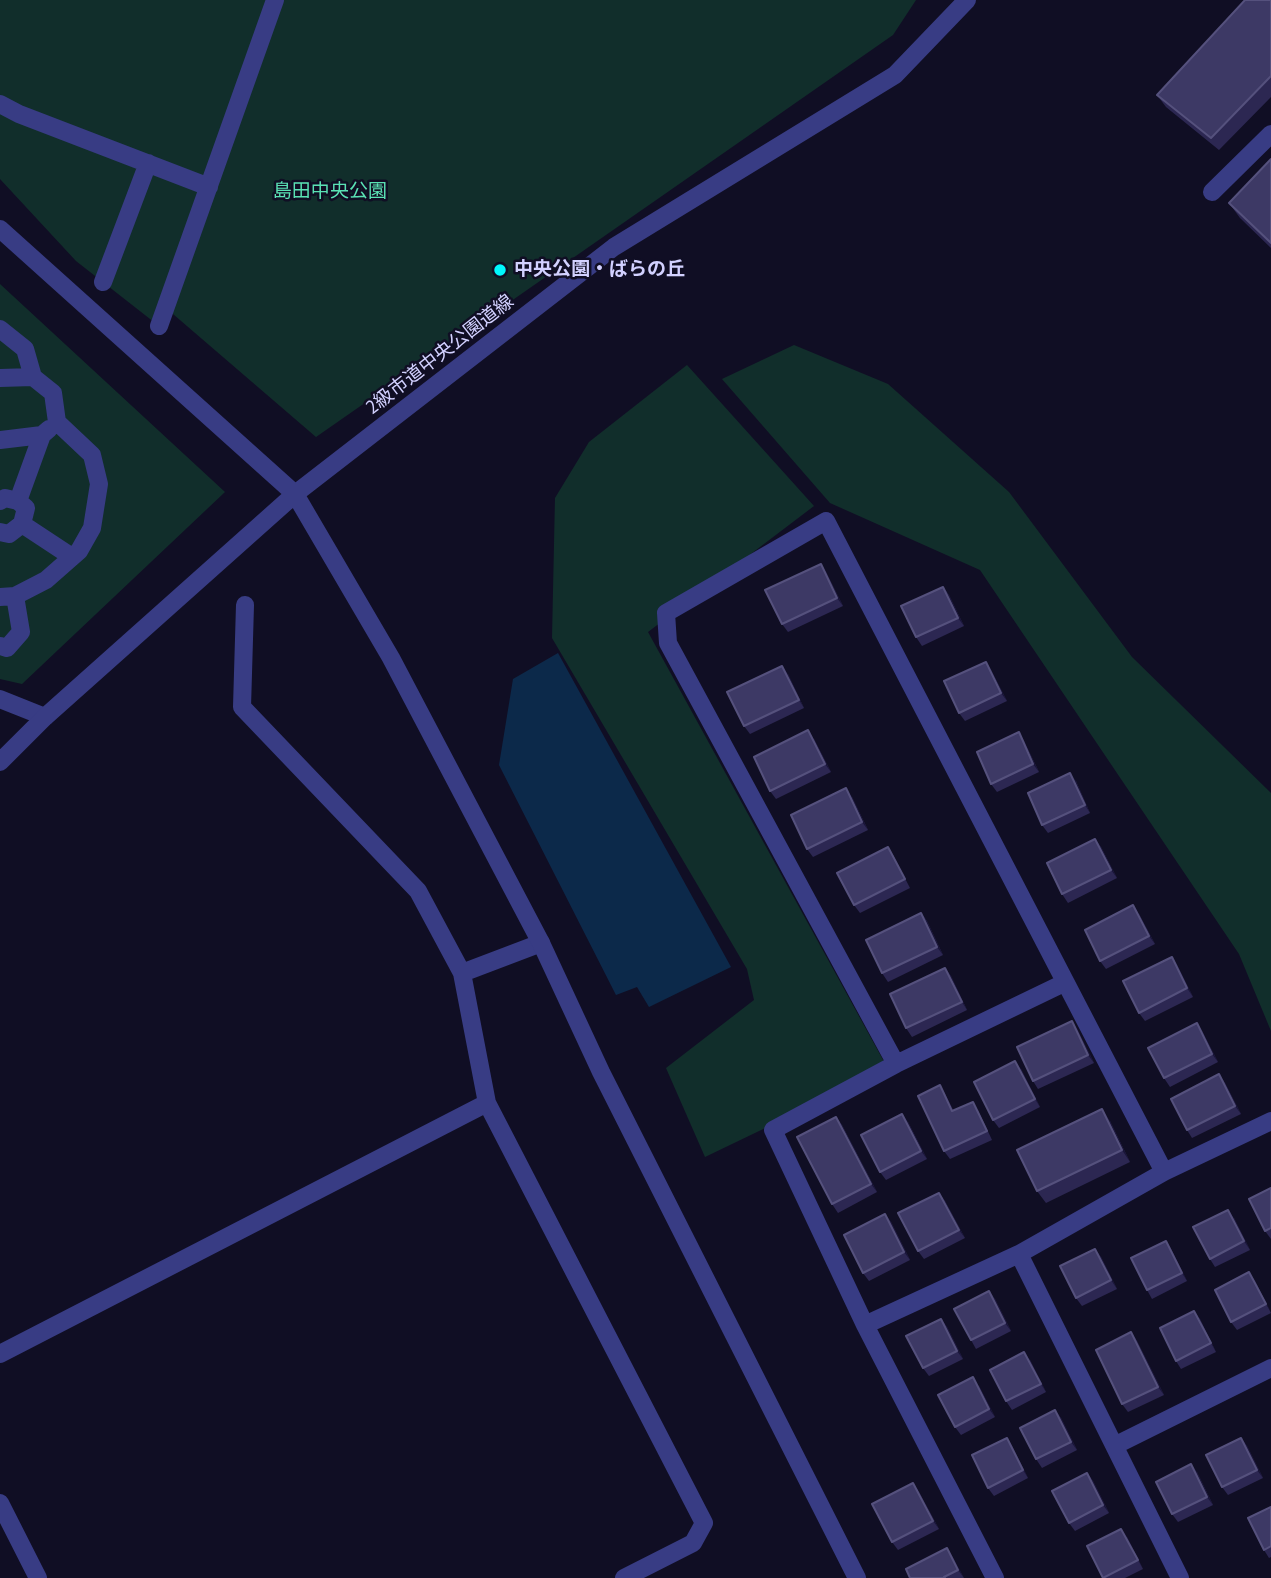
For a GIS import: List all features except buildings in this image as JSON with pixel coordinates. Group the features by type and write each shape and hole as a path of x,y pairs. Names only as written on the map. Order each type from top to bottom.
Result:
{"street":[{"path":"159,326 275,0"},
{"name":"2級市道中央公園道線","path":"0,762 45,717 295,494 614,247 895,75 967,0"},
{"path":"0,104 19,114 209,187"},
{"path":"1212,192 1271,134"},
{"path":"103,282 148,163"},
{"path":"0,229 295,494 391,659 541,943 601,1072 857,1578"},
{"path":"0,329 25,349 33,377 52,393 57,422 92,455 99,484 92,528 72,557 46,580 8,596 21,632 7,648 0,646"},
{"path":"0,378 33,377"},
{"path":"18,501 42,435 57,422"},
{"path":"0,440 42,435"},
{"path":"0,501 5,498 18,501 26,508 22,524 9,534 0,532"},
{"path":"896,1064 668,643 666,614 826,521 1164,1172"},
{"path":"22,524 72,557"},
{"path":"245,605 242,707 418,891 462,973 487,1103 704,1523 693,1543 624,1578"},
{"path":"0,699 45,717"},
{"path":"462,973 541,943"},
{"path":"995,1578 865,1325 773,1130 896,1064 1064,983"},
{"path":"0,1354 487,1103"},
{"path":"865,1325 1019,1254 1164,1172 1271,1121"},
{"path":"1019,1254 1180,1578"},
{"path":"1116,1445 1271,1368"},
{"path":"0,1503 38,1578"}],"green space":[{"name":"島田中央公園","path":"0,0 916,0 893,35 316,437 166,308 159,326 76,261 0,179"},
{"path":"0,284 225,492 22,684 0,679"},
{"path":"794,345 888,384 1009,492 1132,657 1271,793 1271,1031 1239,954 980,570 830,503 722,379"},
{"path":"687,365 814,506 648,632 888,1069 705,1157 666,1068 754,1000 747,969 552,638 555,498 589,442"}],"water":[{"path":"558,653 731,967 649,1007 637,987 616,995 499,765 513,679"}],"place":[{"name":"中央公園・ばらの丘","path":"500,270"}]}
